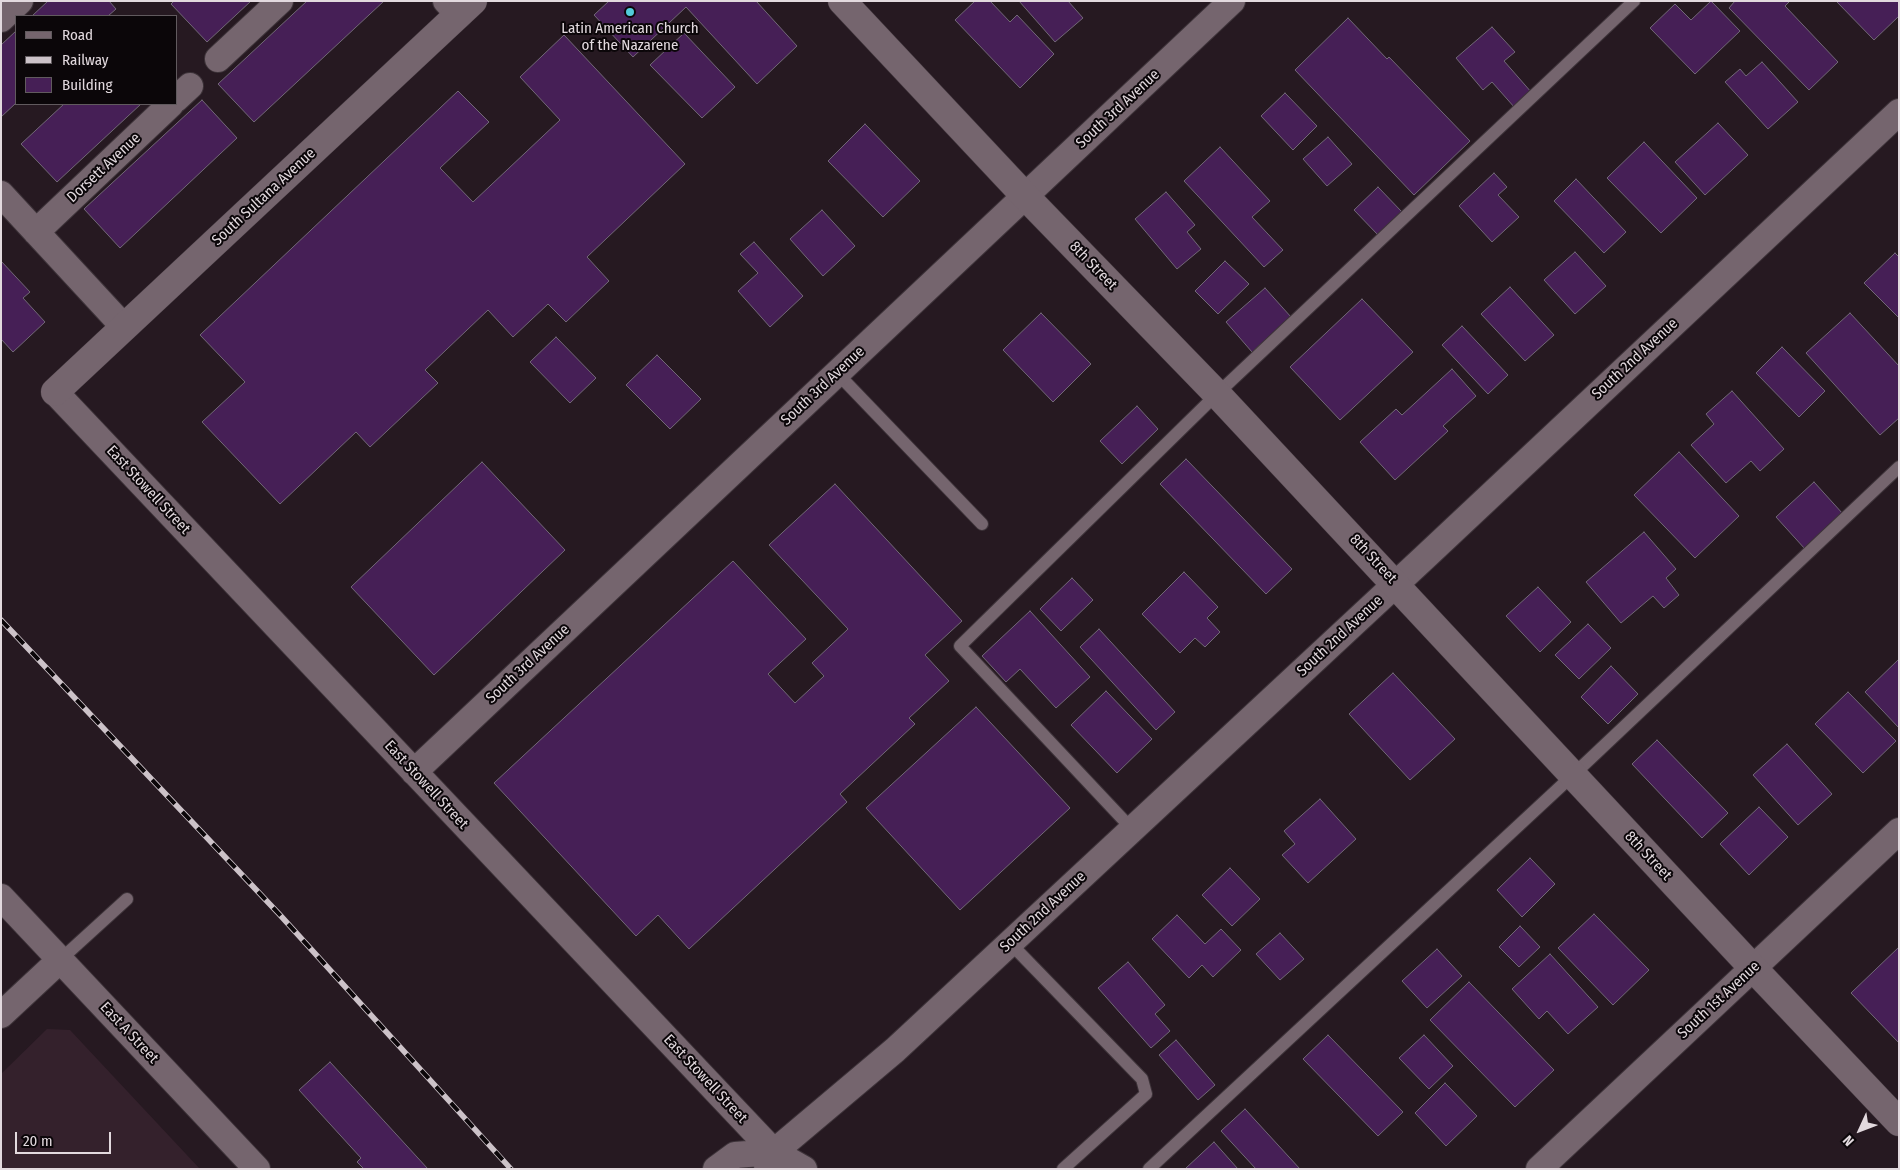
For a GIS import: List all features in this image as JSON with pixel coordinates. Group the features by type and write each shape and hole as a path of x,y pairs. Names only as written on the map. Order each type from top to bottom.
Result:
{"street":[{"path":"1,19 20,1"},
{"path":"218,59 280,1"},
{"name":"South 3rd Avenue","path":"414,772 1232,1"},
{"name":"South Sultana Avenue","path":"55,392 459,6"},
{"name":"8th Street","path":"852,7 1025,196 1218,394 1899,1122"},
{"name":"Dorsett Avenue","path":"36,232 170,105"},
{"name":"South 2nd Avenue","path":"770,1160 895,1050 1396,584 1899,112"},
{"path":"1,194 124,327"},
{"name":"East Stowell Street","path":"55,392 414,772 770,1160 804,1169"},
{"name":"South 1st Avenue","path":"1539,1169 1899,831"},
{"name":"East A Street","path":"1,897 256,1169"},
{"path":"1,1014 60,960"},
{"path":"716,1169 735,1155 770,1160"}],"lane":[{"path":"1132,829 960,646 1218,394 1634,1"},
{"path":"837,373 982,524"},
{"path":"1149,1169 1573,775 1899,467"},
{"path":"60,960 127,899"},
{"path":"1010,943 1142,1079 1146,1094 1063,1169"}],"shaded area":[{"path":"47,1029 70,1030 200,1169 1,1169 1,1074"}],"building":[{"path":"48,1 109,1 116,9 109,15 33,15"},
{"path":"174,1 251,1 207,42 171,4"},
{"path":"307,1 384,1 254,122 218,84"},
{"path":"609,1 756,1 797,46 757,84 686,7 633,57 594,15"},
{"path":"975,1 990,1 1010,22 1017,15 1054,54 1020,88 955,20"},
{"path":"1019,1 1068,1 1083,18 1055,42"},
{"path":"1711,1 1740,31 1695,74 1650,28 1675,4 1691,20"},
{"path":"1735,1 1790,1 1785,6 1838,62 1809,90 1729,8"},
{"path":"1836,1 1899,1 1899,16 1874,40"},
{"path":"1348,18 1387,59 1389,57 1470,141 1414,195 1295,70"},
{"path":"1492,27 1515,52 1504,61 1532,93 1515,108 1492,82 1483,90 1456,58"},
{"path":"15,32 15,104 1,117 1,45"},
{"path":"684,33 735,87 702,118 650,65"},
{"path":"564,35 685,164 587,257 609,281 566,322 548,304 513,337 488,310 425,370 438,383 370,447 356,432 280,504 202,422 245,382 200,335 458,91 489,122 440,168 473,202 560,120 520,77"},
{"path":"1762,62 1798,102 1768,129 1725,82 1740,69 1746,76"},
{"path":"1285,93 1317,126 1293,150 1261,116"},
{"path":"202,100 237,138 120,248 84,209"},
{"path":"63,105 140,105 57,182 21,144"},
{"path":"1718,123 1748,155 1705,195 1675,162"},
{"path":"865,124 920,181 883,217 828,161"},
{"path":"1328,137 1352,164 1327,186 1303,159"},
{"path":"1644,142 1697,198 1661,233 1607,178"},
{"path":"1220,147 1270,201 1252,217 1283,250 1264,267 1184,181"},
{"path":"1494,173 1507,187 1498,195 1519,217 1492,242 1459,206"},
{"path":"1576,179 1626,232 1604,253 1554,201"},
{"path":"1378,187 1402,212 1378,235 1354,210"},
{"path":"1166,192 1195,225 1187,232 1201,249 1177,269 1135,219"},
{"path":"822,210 855,246 823,276 790,239"},
{"path":"754,242 803,296 770,327 738,291 758,273 740,254"},
{"path":"1575,252 1606,286 1575,314 1544,280"},
{"path":"1895,253 1899,257 1899,318 1864,283"},
{"path":"1,261 30,292 23,298 45,322 13,352 1,339"},
{"path":"1225,261 1249,284 1218,314 1195,291"},
{"path":"1510,287 1554,335 1525,361 1481,314"},
{"path":"1265,288 1291,317 1252,352 1226,322"},
{"path":"1362,299 1413,352 1340,420 1290,367"},
{"path":"1041,313 1091,364 1053,402 1003,350"},
{"path":"1850,313 1899,366 1899,418 1880,435 1806,353"},
{"path":"1462,326 1508,375 1488,394 1442,345"},
{"path":"556,337 596,378 570,403 530,362"},
{"path":"1782,347 1825,391 1799,417 1756,373"},
{"path":"657,355 701,399 670,429 626,385"},
{"path":"1452,369 1476,396 1443,426 1448,431 1395,480 1360,442 1396,409 1402,415"},
{"path":"1732,391 1784,449 1760,471 1751,461 1726,483 1691,445 1714,424 1706,414"},
{"path":"1137,406 1158,429 1122,464 1100,441"},
{"path":"1679,452 1739,516 1695,558 1634,495"},
{"path":"1186,459 1292,569 1266,594 1160,484"},
{"path":"482,462 565,550 434,675 351,587"},
{"path":"1814,482 1843,514 1805,549 1776,517"},
{"path":"835,484 962,621 925,655 949,681 909,718 915,724 840,794 847,802 689,949 658,915 636,936 494,783 733,561 806,639 768,674 795,703 824,676 812,663 848,629 769,545"},
{"path":"1644,532 1676,569 1666,578 1679,595 1664,608 1653,596 1621,623 1586,582"},
{"path":"1184,572 1218,607 1207,618 1220,632 1205,647 1195,638 1180,653 1142,614"},
{"path":"1072,578 1093,600 1061,631 1040,609"},
{"path":"1538,587 1571,622 1540,652 1506,616"},
{"path":"1030,611 1090,677 1056,708 1020,669 1006,682 982,656"},
{"path":"1588,624 1611,648 1579,679 1555,655"},
{"path":"1099,629 1175,712 1156,730 1080,647"},
{"path":"1899,659 1899,728 1865,692"},
{"path":"1611,666 1638,694 1608,724 1581,697"},
{"path":"1393,673 1455,739 1410,780 1349,714"},
{"path":"1106,691 1152,739 1117,773 1071,725"},
{"path":"1848,692 1896,741 1863,773 1815,724"},
{"path":"976,707 1070,808 960,910 866,808"},
{"path":"1657,740 1728,813 1702,838 1632,764"},
{"path":"1787,744 1832,794 1798,825 1753,775"},
{"path":"1320,799 1356,839 1308,883 1282,855 1295,844 1284,831"},
{"path":"1759,807 1788,837 1749,875 1720,844"},
{"path":"1530,858 1555,884 1522,917 1497,890"},
{"path":"1230,868 1260,899 1232,926 1202,895"},
{"path":"1594,914 1649,970 1613,1005 1558,948"},
{"path":"1177,915 1205,944 1221,929 1241,950 1213,977 1202,965 1189,978 1152,939"},
{"path":"1520,926 1540,947 1519,967 1499,947"},
{"path":"1280,933 1304,959 1280,980 1256,954"},
{"path":"1899,947 1899,1043 1851,993"},
{"path":"1437,949 1462,976 1427,1008 1402,981"},
{"path":"1550,954 1598,1007 1568,1034 1547,1011 1539,1019 1512,989"},
{"path":"1128,962 1165,1005 1155,1014 1170,1031 1151,1048 1098,988"},
{"path":"1469,982 1554,1070 1515,1107 1430,1020"},
{"path":"1328,1035 1403,1112 1378,1136 1303,1059"},
{"path":"1424,1035 1453,1066 1429,1089 1399,1058"},
{"path":"1176,1040 1215,1085 1198,1100 1159,1055"},
{"path":"330,1062 428,1169 364,1169 357,1162 361,1158 299,1090"},
{"path":"1445,1083 1477,1116 1446,1146 1415,1113"},
{"path":"1245,1109 1300,1169 1256,1169 1221,1131"},
{"path":"1214,1142 1238,1169 1186,1168"}],"railway":[{"path":"1,620 280,915 511,1169"}],"place":[{"name":"Latin American Church of the Nazarene","path":"630,12"}]}
